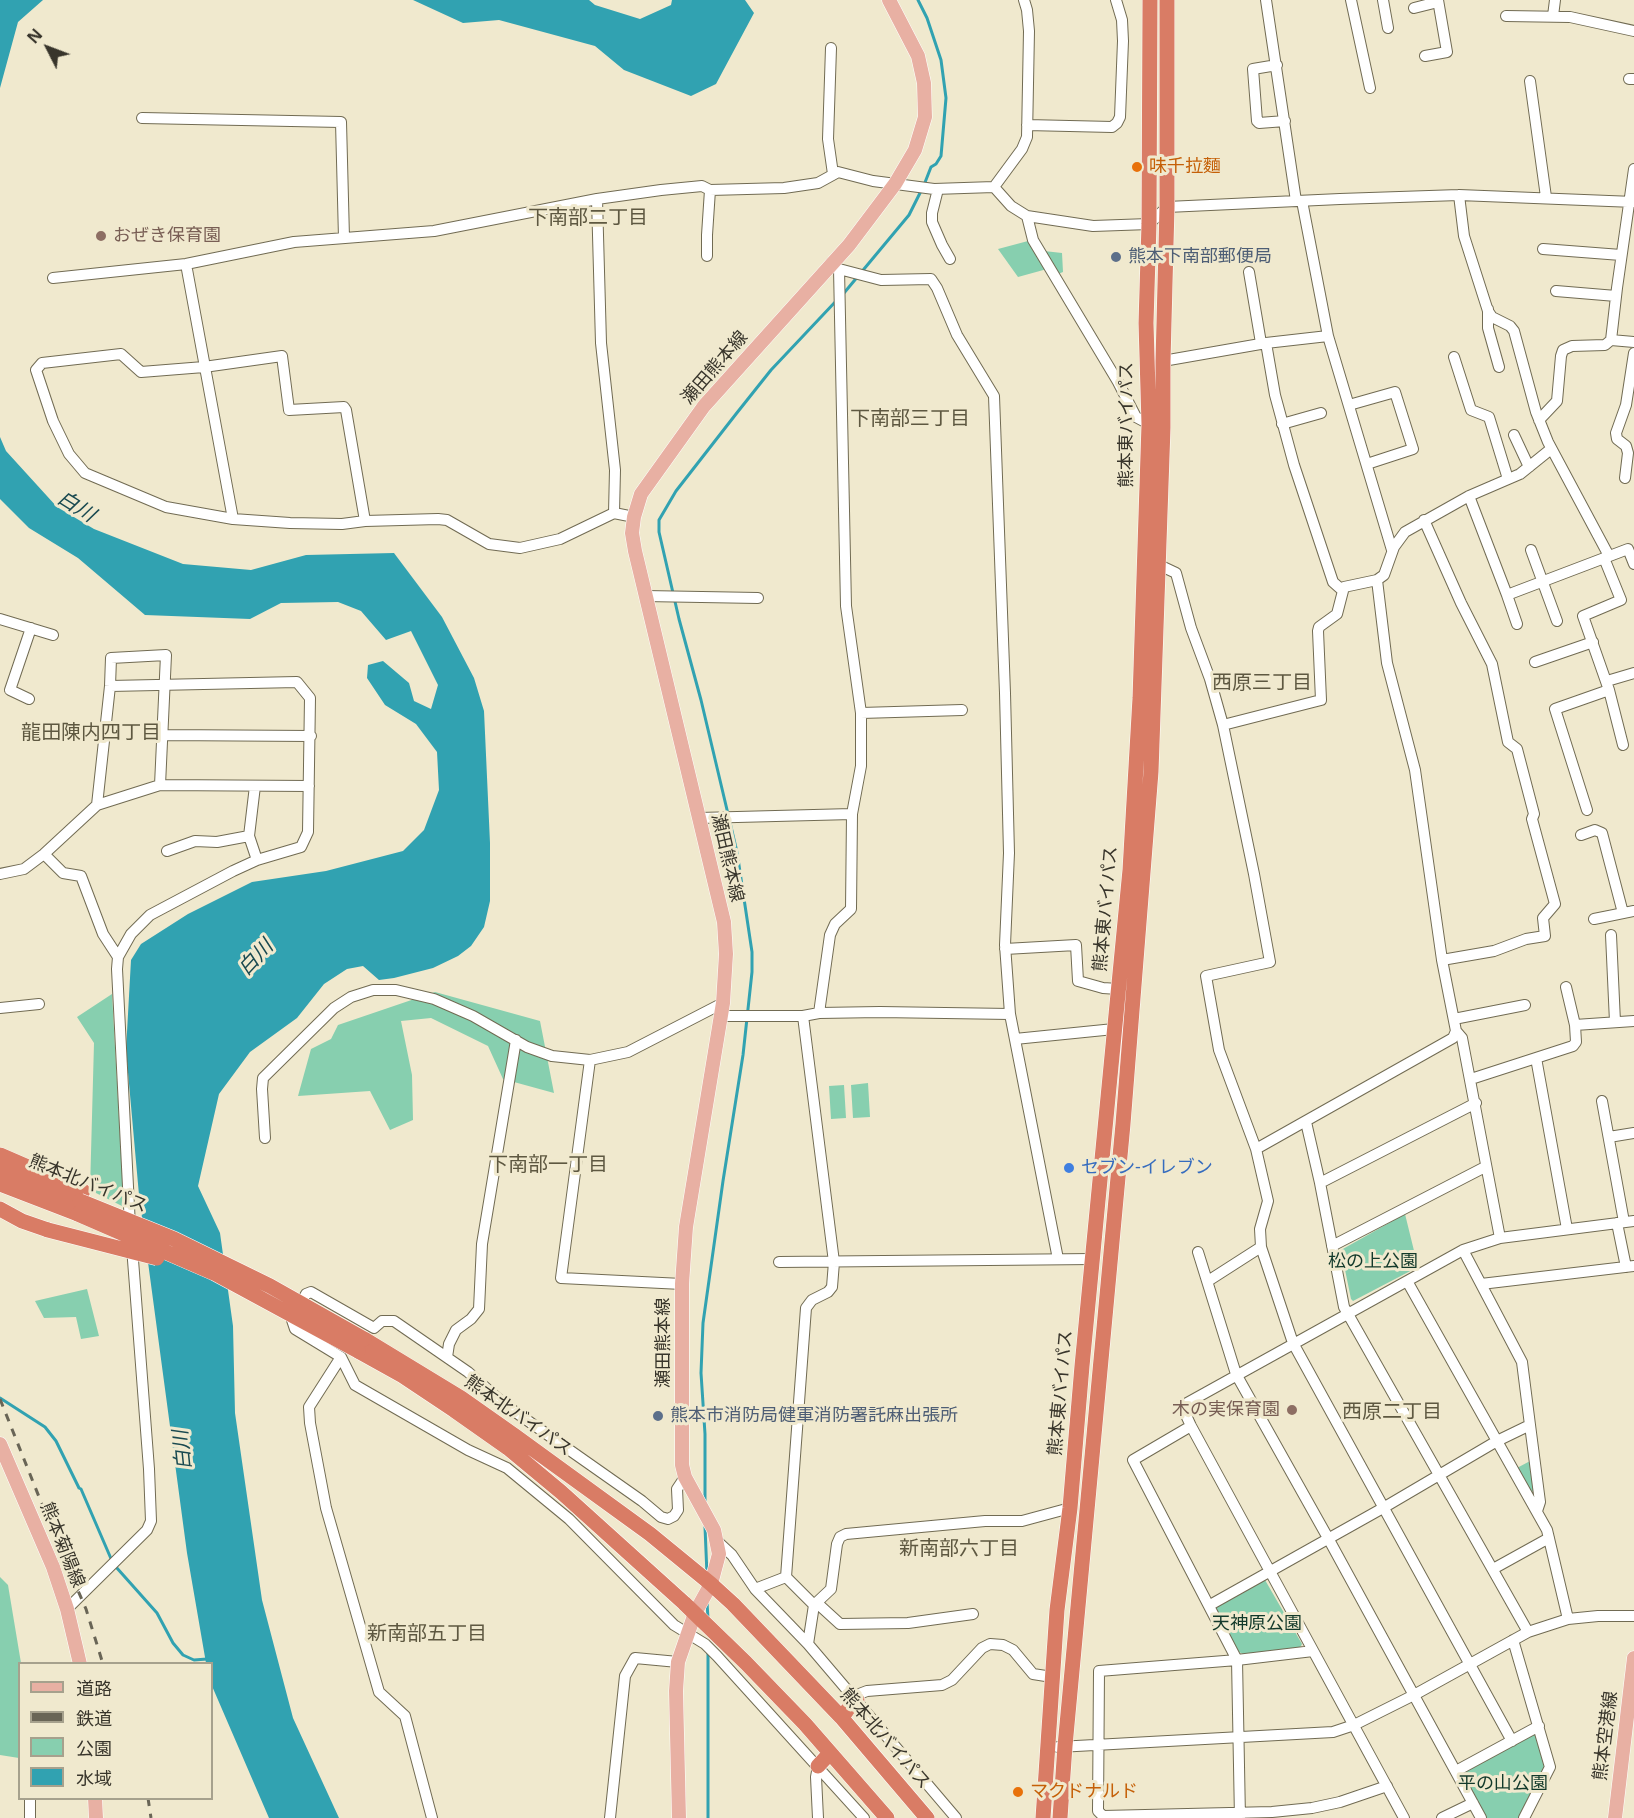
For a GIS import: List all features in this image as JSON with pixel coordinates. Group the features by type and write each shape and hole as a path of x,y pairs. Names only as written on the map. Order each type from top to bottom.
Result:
{"highway":[{"name":"熊本東バイパス","path":"1043,1818 1057,1610 1070,1508 1130,870 1140,698 1149,424 1146,323 1150,0"},
{"name":"熊本東バイパス","path":"1060,1818 1123,1124 1151,772 1159,565 1167,207 1167,0"},
{"path":"0,1155 80,1202"},
{"name":"熊本北バイパス","path":"0,1170 174,1239 270,1286 361,1345 508,1448 561,1492 695,1613 791,1709 887,1818"},
{"name":"熊本北バイパス","path":"0,1184 80,1202 214,1273 361,1345 461,1398 650,1534 711,1584 841,1717 927,1818"},
{"path":"0,1209 22,1221 48,1230 140,1252 183,1267 214,1273"},
{"path":"841,1717 856,1698"},
{"path":"818,1766 830,1752"}],"main road":[{"name":"瀬田熊本線","path":"718,1542 714,1530 685,1477 682,1465 682,1284 686,1227 721,1010 726,954 724,922 634,551 632,533 641,494 704,406 835,266 895,184 915,150 925,117 924,83 918,56 889,0"},
{"name":"熊本菊陽線","path":"0,1444 53,1567 67,1609 80,1662"},
{"path":"679,1818 676,1691 678,1662 695,1613 711,1584 719,1554 718,1542"},
{"name":"熊本空港線","path":"1615,1818 1630,1717 1634,1658"},
{"path":"95,1800 96,1818"}],"street":[{"path":"994,187 1024,145 1027,137 1029,31 1024,0"},
{"path":"1028,125 1112,127 1118,123 1123,41 1122,20 1116,0"},
{"path":"1266,0 1299,201 1328,336 1392,550"},
{"path":"1351,0 1370,88"},
{"path":"1383,0 1388,28"},
{"path":"1553,16 1555,0"},
{"path":"1414,8 1438,1 1447,52 1425,56"},
{"path":"1506,16 1570,16 1634,31"},
{"path":"831,48 828,139 833,174"},
{"path":"1276,65 1253,69 1257,121 1259,123 1285,121"},
{"path":"1530,81 1546,197"},
{"path":"142,118 341,122 344,238"},
{"path":"1611,340 1634,169"},
{"path":"53,278 186,264 294,242 434,231 597,199 702,186 710,190 784,188 818,183 838,172 873,181 934,189 994,187"},
{"path":"994,187 1011,206 1027,216 1093,226 1149,224 1167,207 1299,201 1459,195 1631,202"},
{"path":"934,189 932,222 950,259"},
{"path":"707,256 710,190"},
{"path":"1459,195 1464,236 1488,309 1492,316 1509,325 1514,331 1539,420 1551,449 1607,557 1621,600 1583,616 1608,686 1623,745"},
{"path":"597,199 601,343 615,470 614,513"},
{"path":"1027,216 1033,240 1118,382 1136,417 1149,424"},
{"path":"1543,249 1621,255"},
{"path":"186,264 233,519"},
{"path":"819,1013 830,935 835,924 851,909 852,814 861,766 861,714 846,606 840,306 835,266 881,280 928,278 933,281 957,335 994,396 1009,853 1005,949 1014,1038 1058,1259"},
{"path":"1249,272 1282,424 1333,582 1342,590"},
{"path":"1556,291 1616,296"},
{"path":"1488,309 1489,332 1499,367"},
{"path":"1489,332 1509,325"},
{"path":"1162,361 1264,343 1328,336"},
{"path":"1539,420 1557,401 1563,350 1570,346 1604,345 1611,340 1634,342"},
{"path":"1625,478 1628,453 1626,446 1617,439 1616,432 1626,405 1634,353"},
{"path":"365,521 346,410 344,407 290,410 282,356 204,367 141,372 121,354 42,363 36,370 53,421 69,454 86,473 166,507 233,519 342,524 365,521 447,520 489,544 520,548 560,539 614,513 634,517"},
{"path":"1454,357 1471,410 1489,417 1509,479"},
{"path":"1349,405 1395,392 1413,449 1367,464"},
{"path":"1282,424 1321,413"},
{"path":"1514,435 1529,467"},
{"path":"1223,725 1321,700 1318,631 1319,627 1336,614 1342,590 1348,585 1377,580 1384,575 1392,550 1405,532 1468,496 1520,474 1551,449"},
{"path":"1468,496 1517,624"},
{"path":"1425,520 1461,603 1492,664 1509,742 1517,749 1534,814 1532,819 1555,904 1543,918 1545,936 1526,939 1494,951 1442,960"},
{"path":"1507,595 1628,549 1634,564"},
{"path":"1531,550 1557,621"},
{"path":"1159,565 1176,573 1191,628 1210,679 1223,725 1270,962 1206,976 1219,1050 1256,1149 1268,1201 1260,1229 1261,1247 1293,1343 1512,1741"},
{"path":"1256,1149 1454,1038 1456,1031 1442,960 1415,770 1387,663 1377,580"},
{"path":"645,596 758,598"},
{"path":"0,619 53,635"},
{"path":"28,699 10,690 31,628"},
{"path":"1535,663 1593,642"},
{"path":"97,805 111,686 111,658 166,655 159,785"},
{"path":"1587,810 1555,709 1634,673"},
{"path":"67,1609 147,1530 150,1521 149,1469 127,1180 118,957 131,934 150,915 257,860 301,846 308,832 310,698 297,682 111,686"},
{"path":"861,714 962,710"},
{"path":"162,735 311,736"},
{"path":"0,874 24,870 97,805 159,785 309,786"},
{"path":"255,786 249,837 257,860"},
{"path":"699,818 852,814"},
{"path":"1581,835 1597,830 1602,834 1628,912 1594,919"},
{"path":"167,851 195,841 217,842 249,837"},
{"path":"44,854 63,873 81,876 103,934 118,957"},
{"path":"1611,935 1615,1022"},
{"path":"1005,949 1076,945 1078,981 1103,988 1118,989"},
{"path":"1471,1079 1575,1045 1575,1025 1566,987"},
{"path":"265,1138 263,1078 334,1008 351,997 373,990 396,990 434,999 473,1016 527,1047 552,1056 591,1060 628,1052 721,1010 804,1016 819,1013 880,1012 1010,1014"},
{"path":"0,1008 39,1004"},
{"path":"1454,1020 1525,1005"},
{"path":"786,1577 806,1308 812,1300 828,1292 832,1287 834,1262 804,1016"},
{"path":"1575,1025 1634,1020"},
{"path":"1014,1038 1114,1029"},
{"path":"1456,1031 1462,1038 1471,1079 1485,1167 1500,1238"},
{"path":"447,1357 449,1344 456,1330 471,1319 479,1309 482,1244 516,1040"},
{"path":"1536,1058 1567,1229"},
{"path":"591,1060 561,1278 682,1284"},
{"path":"1481,1284 1630,1267 1625,1222 1602,1101"},
{"path":"1320,1183 1476,1103"},
{"path":"1306,1122 1342,1299 1528,1632"},
{"path":"1609,1137 1634,1133"},
{"path":"1332,1246 1485,1167"},
{"path":"1404,1818 1191,1426 1185,1413 1187,1402 1463,1250 1500,1238 1625,1222"},
{"path":"1208,1281 1261,1247"},
{"path":"1463,1250 1522,1362 1540,1502 1537,1510"},
{"path":"1198,1252 1236,1374 1481,1818"},
{"path":"779,1262 1093,1259"},
{"path":"1407,1281 1537,1510 1550,1538 1568,1619"},
{"path":"685,1477 677,1489 678,1510 668,1519 661,1517 642,1501 504,1404 468,1372 394,1321 382,1321 374,1328 311,1292 306,1294 292,1320 295,1329 341,1357 355,1385 468,1450 507,1468 569,1519 674,1625 717,1656 864,1818"},
{"path":"341,1357 309,1407 326,1508 379,1692 405,1716 432,1818"},
{"path":"1210,1605 1497,1441 1530,1425"},
{"path":"1191,1426 1133,1460 1237,1660 1240,1816"},
{"path":"808,1644 816,1604 831,1589 840,1537 846,1534 985,1521 1022,1521 1070,1508"},
{"path":"1493,1569 1550,1538"},
{"path":"718,1542 732,1556 755,1589 856,1698 956,1818"},
{"path":"755,1589 786,1577"},
{"path":"786,1577 840,1624 908,1623 973,1614"},
{"path":"1048,1749 1098,1744 1333,1732 1354,1725 1414,1695 1528,1632 1568,1619 1634,1616"},
{"path":"1513,1640 1550,1767 1524,1818"},
{"path":"856,1698 867,1691 942,1686 951,1680 982,1648 990,1644 1003,1645 1013,1650 1033,1674 1052,1677"},
{"path":"1313,1651 1237,1660 1100,1671 1098,1811 1103,1816 1240,1816 1312,1808 1340,1802 1388,1786"},
{"path":"610,1818 625,1676 635,1658 678,1662"},
{"path":"1456,1771 1539,1726"},
{"path":"818,1766 816,1777 818,1818"},
{"path":"30,1800 30,1818"},
{"path":"1442,1818 1473,1803"}],"green space":[{"path":"1028,241 1047,269 1018,277 998,249"},
{"path":"1044,251 1062,253 1063,272 1058,274"},
{"path":"435,992 540,1021 554,1093 503,1079 488,1046 431,1018 401,1021 412,1075 413,1120 390,1130 370,1091 298,1096 311,1049 331,1039 338,1025"},
{"path":"112,994 124,1207 90,1190 94,1043 77,1017"},
{"path":"868,1083 870,1117 853,1118 851,1085"},
{"path":"844,1085 846,1118 831,1119 829,1086"},
{"name":"松の上公園","path":"1405,1214 1418,1267 1353,1301 1341,1250"},
{"path":"87,1289 99,1336 81,1339 76,1317 44,1318 35,1301"},
{"path":"1532,1460 1534,1491 1531,1492 1515,1469"},
{"path":"0,1577 8,1585 21,1662 18,1662 18,1758 0,1755"},
{"name":"天神原公園","path":"1265,1580 1302,1644 1299,1648 1243,1654 1239,1652 1215,1608"},
{"name":"平の山公園","path":"1534,1732 1547,1766 1520,1818 1485,1818 1462,1774 1463,1770"}],"water":[{"path":"0,0 43,0 18,22 0,88"},
{"path":"413,0 589,0 595,5 640,19 671,5 672,0 745,0 754,13 716,84 691,96 624,70 595,46 499,20 463,23"},
{"name":"白川","path":"0,437 6,451 57,507 94,529 183,564 251,570 306,555 394,553 442,617 474,678 484,711 490,843 490,901 484,927 471,946 458,956 433,968 379,980 363,966 347,969 324,984 297,1018 250,1052 219,1094 198,1186 220,1233 233,1326 235,1413 262,1600 293,1718 339,1818 269,1818 213,1688 213,1662 206,1662 187,1553 139,1195 126,1050 131,960 141,944 188,914 252,882 326,871 403,851 424,830 439,790 437,752 416,724 385,705 367,678 368,665 383,661 409,683 414,701 431,709 438,685 411,631 386,640 361,611 338,602 281,603 250,619 145,615 78,558 29,528 0,499"}],"waterway":[{"path":"918,0 927,18 941,60 946,98 941,156 931,167 924,185"},
{"path":"844,293 909,215 921,191"},
{"path":"705,1503 705,1434 701,1373 703,1323 743,1055 752,952 737,852 679,619 659,532 659,520 676,491 771,370 837,300"},
{"path":"0,1398 45,1427 56,1441 81,1489 112,1561"},
{"path":"705,1527 707,1575"},
{"path":"116,1567 157,1613 173,1643 183,1655 194,1660 207,1659"},
{"path":"707,1602 708,1619"},
{"path":"708,1653 708,1818"}],"railway":[{"path":"0,1399 86,1609 102,1662"},
{"path":"148,1800 151,1818"}],"place":[{"name":"味千拉麵","path":"1137,167"},
{"name":"おぜき保育園","path":"101,236"},
{"name":"熊本下南部郵便局","path":"1116,257"},
{"name":"セブン-イレブン","path":"1069,1168"},
{"name":"木の実保育園","path":"1292,1410"},
{"name":"熊本市消防局健軍消防署託麻出張所","path":"658,1416"},
{"name":"マクドナルド","path":"1018,1792"}],"district":[{"name":"下南部二丁目","path":"588,218"},
{"name":"下南部三丁目","path":"910,419"},
{"name":"西原三丁目","path":"1262,683"},
{"name":"龍田陳内四丁目","path":"91,733"},
{"name":"下南部一丁目","path":"548,1165"},
{"name":"西原二丁目","path":"1392,1412"},
{"name":"新南部六丁目","path":"959,1549"},
{"name":"新南部五丁目","path":"427,1634"}]}
